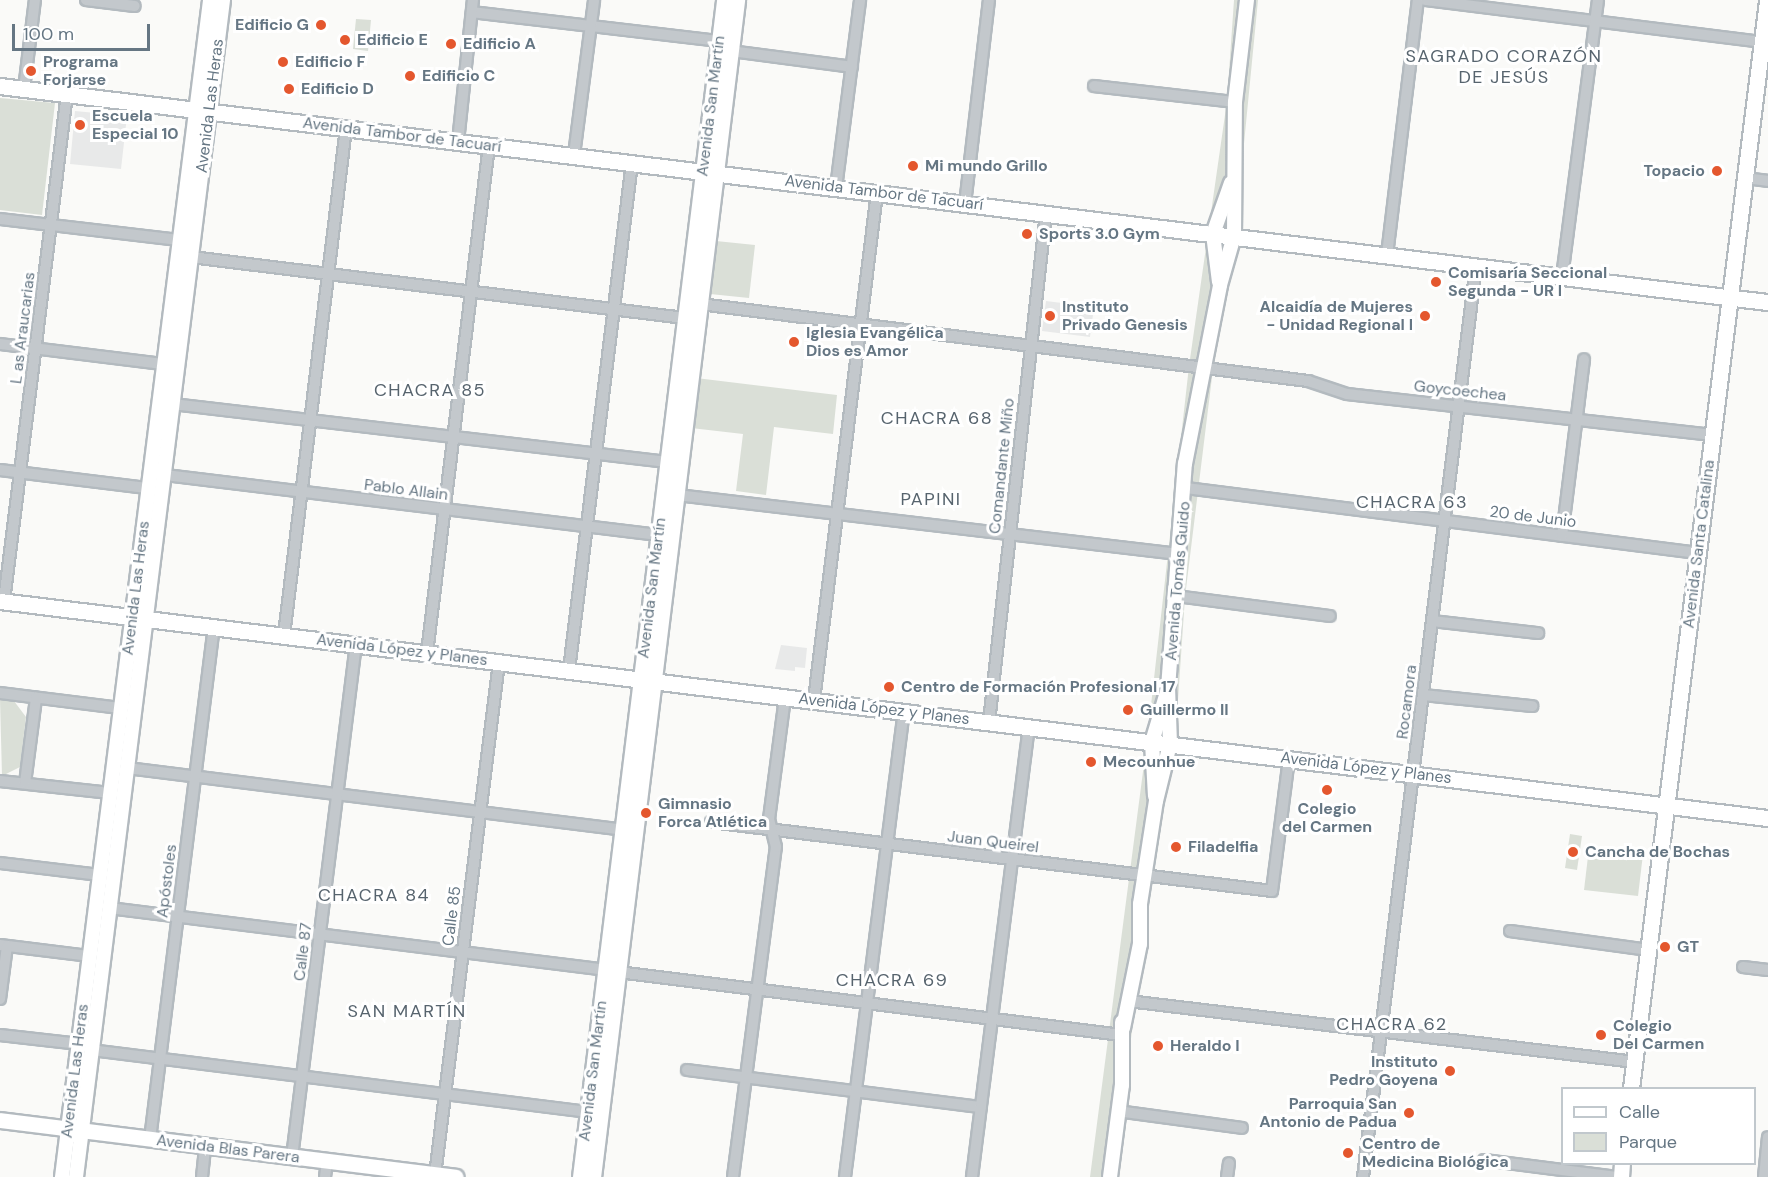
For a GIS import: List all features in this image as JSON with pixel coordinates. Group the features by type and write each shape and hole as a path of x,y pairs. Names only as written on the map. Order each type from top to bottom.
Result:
{"main road":[{"name":"Avenida Las Heras","path":"85,1047 90,956 127,768 139,617 157,474 164,364 187,241 203,110 210,0"},
{"name":"Avenida Las Heras","path":"203,110 224,0"},
{"name":"Avenida San Martín","path":"724,0 725,46"},
{"name":"Avenida San Martín","path":"593,1177 623,830 677,495 700,304 710,171 725,46 737,0"},
{"name":"Avenida Tomás Guido","path":"1110,1177 1123,1032 1121,1018 1127,1003 1140,944 1140,904 1147,876 1156,801 1170,744 1168,688 1187,474 1220,285 1233,236 1232,182 1235,102 1247,0"},
{"name":"Avenida Santa Catalina","path":"1631,1087 1745,178 1765,42 1767,0"},
{"name":"Avenida Tambor de Tacuarí","path":"0,86 1768,302"},
{"name":"Avenida San Martín","path":"580,1177 588,1112 612,971 647,680 658,535 684,318 710,171"},
{"name":"Avenida Tomás Guido","path":"1220,285 1213,234 1232,182"},
{"name":"Avenida Las Heras","path":"157,474 173,404 184,256"},
{"name":"Avenida López y Planes","path":"2,601 1768,818"},
{"name":"Avenida Las Heras","path":"75,1177 75,1130 85,1047 109,908 107,876 110,793 121,708 139,617"},
{"name":"Avenida Tomás Guido","path":"1156,801 1150,764 1152,742 1168,688"},
{"name":"Avenida Blas Parera","path":"0,1120 454,1177"},
{"name":"Avenida Las Heras","path":"62,1177 75,1130"}],"street":[{"path":"24,89 35,0"},
{"path":"86,0 135,6"},
{"path":"458,141 473,0"},
{"path":"574,155 594,0"},
{"path":"836,188 860,0"},
{"path":"965,204 989,0"},
{"path":"1387,255 1418,0"},
{"path":"1425,0 1765,42"},
{"path":"1562,277 1598,0"},
{"path":"472,12 591,26 852,67"},
{"path":"1094,86 1235,102"},
{"name":"L as Araucarias","path":"2,601 67,94"},
{"path":"284,635 346,128"},
{"path":"427,653 489,146"},
{"path":"569,670 632,163"},
{"path":"1745,178 1768,181"},
{"path":"814,700 877,193"},
{"name":"Comandante Miño","path":"989,722 1046,213"},
{"path":"0,219 187,241"},
{"path":"184,256 684,318"},
{"name":"Rocamora","path":"1363,1177 1476,266"},
{"name":"Goycoechea","path":"700,304 1308,381 1347,394 1713,435"},
{"path":"0,344 164,364"},
{"path":"1562,536 1584,359"},
{"path":"173,404 667,462"},
{"path":"0,470 155,489"},
{"name":"Pablo Allain","path":"157,474 658,535"},
{"name":"20 de Junio","path":"1186,488 1698,553"},
{"path":"677,495 1179,554"},
{"path":"1176,596 1330,616"},
{"path":"1432,621 1538,633"},
{"name":"Apóstoles","path":"150,1139 214,626"},
{"name":"Calle 87","path":"292,1157 356,644"},
{"name":"Calle 85","path":"435,1175 499,662"},
{"path":"0,693 121,708"},
{"path":"1423,696 1532,706"},
{"path":"733,1177 776,847 769,819 785,697"},
{"path":"25,783 36,698"},
{"path":"845,1177 904,711"},
{"path":"972,1177 1029,727"},
{"name":"Juan Queirel","path":"711,822 1272,891 1289,759"},
{"path":"127,768 623,830"},
{"path":"0,781 110,793"},
{"path":"0,863 107,876"},
{"path":"109,908 867,1004 1123,1032"},
{"path":"1510,931 1649,950"},
{"path":"0,999 3,945 90,956"},
{"path":"1743,967 1768,970"},
{"path":"1127,1003 1381,1030 1635,1062"},
{"path":"0,1035 160,1059 588,1112"},
{"path":"687,1070 981,1107"},
{"path":"1117,1111 1242,1128"},
{"path":"1764,1177 1768,1137"},
{"path":"201,1177 205,1146"},
{"path":"1484,1160 1619,1177"},
{"path":"325,1177 327,1161"},
{"path":"1227,1177 1229,1163"}],"shaded area":[{"path":"75,111 127,116 121,169 70,164"},
{"path":"1046,301 1094,307 1090,337 1042,331"},
{"path":"781,645 807,648 805,668 795,667 795,671 775,669"}],"green space":[{"path":"1234,0 1258,0 1235,236 1213,369 1185,597 1175,744 1151,876 1114,1177 1090,1177 1147,741 1189,366 1227,101"},
{"path":"356,19 371,20 368,51 353,49"},
{"path":"0,98 55,103 42,215 0,210"},
{"path":"716,241 755,245 749,298 710,294"},
{"path":"696,378 837,395 833,434 774,427 766,495 736,491 743,434 691,428"},
{"path":"0,699 14,701 26,717 20,767 2,776"},
{"name":"Cancha de Bochas","path":"1570,834 1582,836 1577,870 1565,868"},
{"path":"1589,848 1643,854 1638,896 1584,890"}],"place":[{"name":"Edificio G","path":"321,25"},
{"name":"Edificio E","path":"345,40"},
{"name":"Edificio A","path":"451,44"},
{"name":"Edificio F","path":"283,62"},
{"name":"Programa Forjarse","path":"31,71"},
{"name":"Edificio C","path":"410,76"},
{"name":"Edificio D","path":"289,89"},
{"name":"Escuela Especial 10","path":"80,125"},
{"name":"Mi mundo Grillo","path":"913,166"},
{"name":"Topacio","path":"1717,171"},
{"name":"Sports 3.0 Gym","path":"1027,234"},
{"name":"Comisaría Seccional Segunda - UR I","path":"1436,282"},
{"name":"Instituto Privado Genesis","path":"1050,316"},
{"name":"Alcaidía de Mujeres - Unidad Regional I","path":"1425,316"},
{"name":"Iglesia Evangélica Dios es Amor","path":"794,342"},
{"name":"Centro de Formación Profesional 17","path":"889,687"},
{"name":"Guillermo II","path":"1128,710"},
{"name":"Mecounhue","path":"1091,762"},
{"name":"Colegio del Carmen","path":"1327,790"},
{"name":"Gimnasio Forca Atlética","path":"646,813"},
{"name":"Filadelfia","path":"1176,847"},
{"name":"Cancha de Bochas","path":"1573,852"},
{"name":"GT","path":"1665,947"},
{"name":"Colegio Del Carmen","path":"1601,1035"},
{"name":"Heraldo I","path":"1158,1046"},
{"name":"Instituto Pedro Goyena","path":"1450,1071"},
{"name":"Parroquia San Antonio de Padua","path":"1409,1113"},
{"name":"Centro de Medicina Biológica","path":"1348,1153"}],"district":[{"name":"SAGRADO CORAZÓN DE JESÚS","path":"1504,67"},
{"name":"CHACRA 85","path":"430,390"},
{"name":"CHACRA 68","path":"937,418"},
{"name":"PAPINI","path":"931,499"},
{"name":"CHACRA 63","path":"1412,502"},
{"name":"CHACRA 84","path":"374,895"},
{"name":"CHACRA 69","path":"892,980"},
{"name":"SAN MARTÍN","path":"407,1011"},
{"name":"CHACRA 62","path":"1392,1024"}]}
